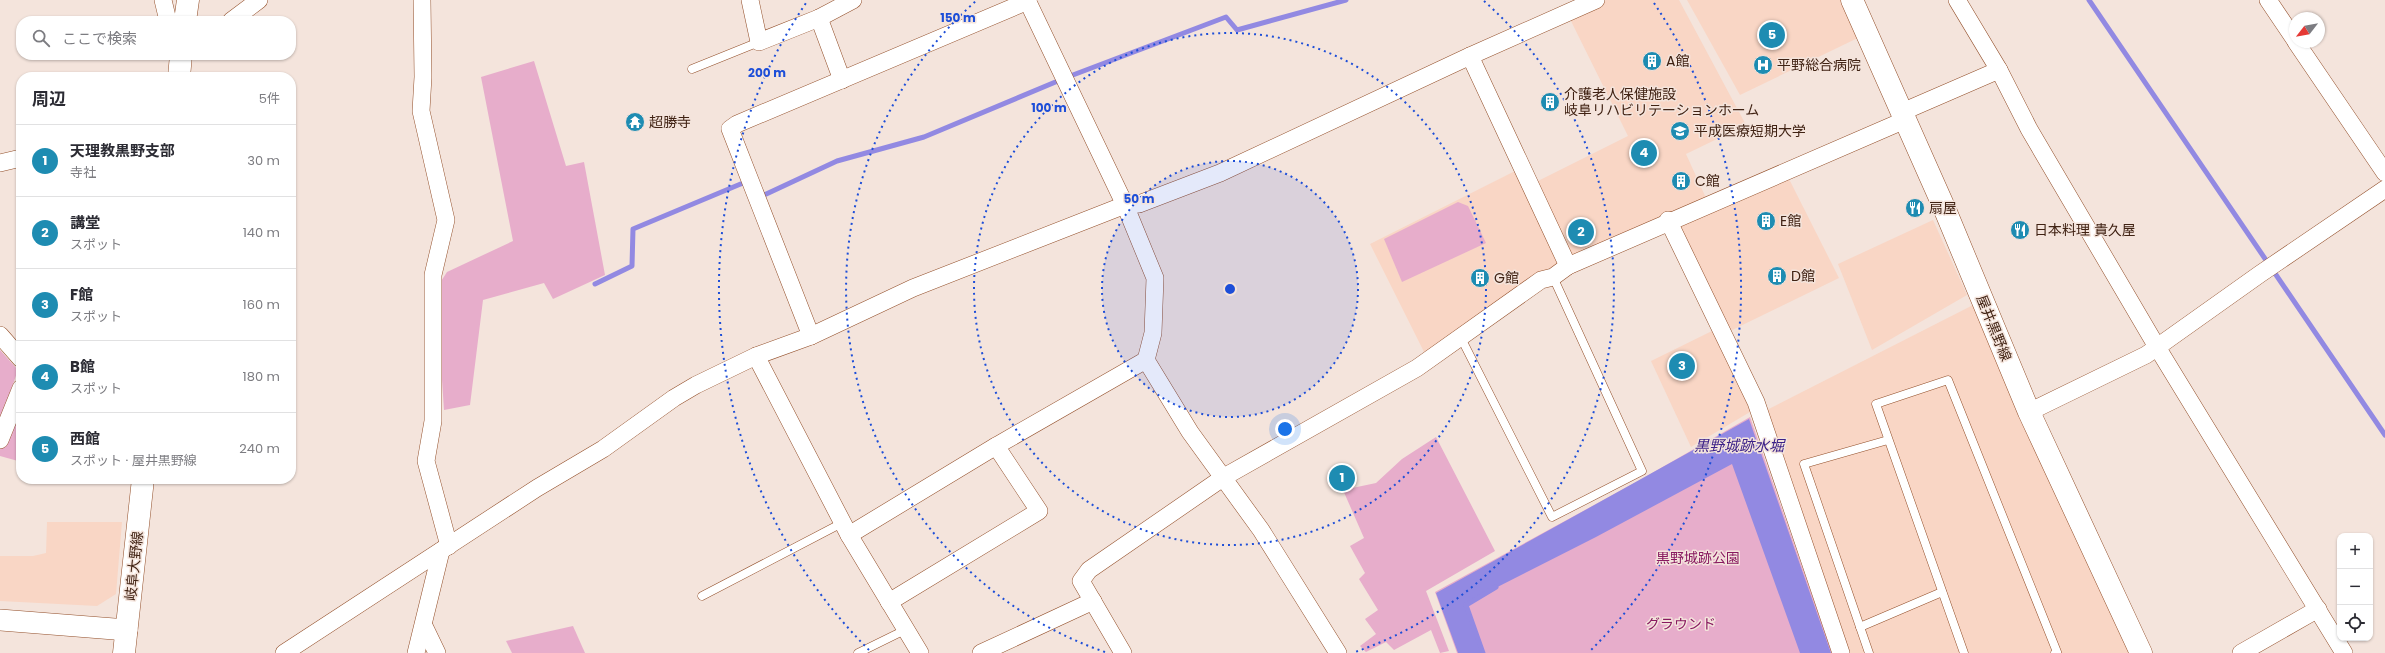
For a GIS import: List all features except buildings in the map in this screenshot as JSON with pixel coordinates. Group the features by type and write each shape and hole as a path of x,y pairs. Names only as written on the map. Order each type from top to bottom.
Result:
{"main road":[{"path":"186,16 188,0"},
{"name":"屋井黒野線","path":"1852,0 1904,116 2029,412 2141,653"},
{"path":"179,72 181,60"},
{"name":"岐阜大野線","path":"124,653 142,484"}],"street":[{"path":"163,0 167,16"},
{"path":"238,16 259,0"},
{"path":"416,653 445,548 426,461 433,421 433,276 446,220 421,111 423,77 422,0"},
{"path":"750,0 759,42 818,18 853,0"},
{"path":"284,653 445,548 602,449 674,398 756,356 811,336 913,288 1125,205 1139,204 1220,173 1470,56 1570,6 1596,0"},
{"path":"1957,0 1999,70 2029,129 2157,347 2344,653"},
{"path":"2268,0 2289,31"},
{"path":"811,336 730,129 737,124 1027,1 1125,205 1155,278 1153,333 1146,360 996,446 846,529"},
{"path":"818,18 842,80"},
{"path":"2301,48 2385,173"},
{"path":"1470,56 1568,266"},
{"path":"1123,653 1081,581 1089,570 1224,477 1418,368 1460,336 1542,280 1553,277 1568,266 1668,220 1904,116 1999,70"},
{"path":"0,164 16,159"},
{"path":"2029,412 2146,355 2385,189"},
{"path":"1668,220 1756,402 1841,653"},
{"path":"0,336 16,354"},
{"path":"756,356 846,529 920,653"},
{"path":"1146,360 1190,432 1224,477 1308,602 1338,653"},
{"path":"0,440 16,400"},
{"path":"889,602 1038,511 996,446"},
{"path":"981,653 1093,601"},
{"path":"2241,653 2318,609"},
{"path":"0,620 127,630"},
{"path":"424,626 437,653"}],"lane":[{"path":"692,69 759,42"},
{"path":"1460,336 1552,517 1642,471 1553,277"},
{"path":"1964,653 1876,404 1948,380 2057,652 2055,653"},
{"path":"1870,653 1804,464 1888,440"},
{"path":"702,596 846,529"},
{"path":"1860,627 1942,592"},
{"path":"858,653 906,629"}],"shaded area":[{"name":"平成医療短期大学","path":"1606,0 1679,0 1746,125 1686,154 1706,198 1570,257 1536,182 1628,136 1569,17"},
{"name":"平野総合病院","path":"1687,0 1848,0 1864,35 1740,95"},
{"path":"1521,168 1563,261 1425,354 1370,244"},
{"name":"平成医療短期大学","path":"1787,175 1839,278 1726,333 1676,221"},
{"path":"1933,220 1967,295 1872,350 1838,264"},
{"path":"1979,302 2130,653 1847,653 1763,412"},
{"path":"1716,329 1753,406 1750,412 1691,447 1651,361"},
{"path":"47,522 122,522 116,594 97,606 0,601 0,556 33,556 46,553"}],"green space":[{"path":"534,61 566,166 584,162 605,275 553,299 544,283 483,300 470,405 444,410 436,289 447,272 513,241 481,77"},
{"path":"1458,202 1468,206 1486,243 1402,282 1384,239"},
{"path":"0,350 16,368 16,376 0,421"},
{"path":"16,411 16,460 0,456 0,449"},
{"name":"黒野城跡公園","path":"1750,417 1832,653 1457,653 1435,592 1638,481"},
{"path":"1436,437 1495,551 1426,591 1449,651 1440,653 1431,630 1394,650 1386,642 1366,652 1360,646 1376,634 1365,619 1378,610 1359,579 1365,573 1350,546 1364,538 1343,490 1376,483 1402,459"},
{"path":"573,626 585,653 512,653 506,641"}],"water":[{"name":"黒野城跡水堀","path":"1749,419 1831,653 1800,653 1732,464 1596,537 1464,604 1484,653 1458,653 1436,593"}],"waterway":[{"path":"760,197 837,161 924,137 1065,78 1226,17 1237,30 1346,0"},
{"path":"2089,0 2385,435"},
{"path":"595,284 632,266 633,229 743,183"},
{"path":"1483,653 1466,605 1496,587"}],"place":[{"name":"西館","path":"1772,35"},
{"name":"A館","path":"1652,61"},
{"name":"平野総合病院","path":"1763,65"},
{"name":"介護老人保健施設 岐阜リハビリテーションホーム","path":"1550,102"},
{"name":"超勝寺","path":"635,122"},
{"name":"平成医療短期大学","path":"1680,131"},
{"name":"B館","path":"1644,153"},
{"name":"C館","path":"1681,181"},
{"name":"扇屋","path":"1915,208"},
{"name":"E館","path":"1766,221"},
{"name":"日本料理 貴久屋","path":"2020,230"},
{"name":"講堂","path":"1581,232"},
{"name":"D館","path":"1777,276"},
{"name":"G館","path":"1480,278"},
{"name":"F館","path":"1682,366"},
{"name":"天理教黒野支部","path":"1342,478"}],"park label":[{"name":"グラウンド","path":"1681,624"}]}
